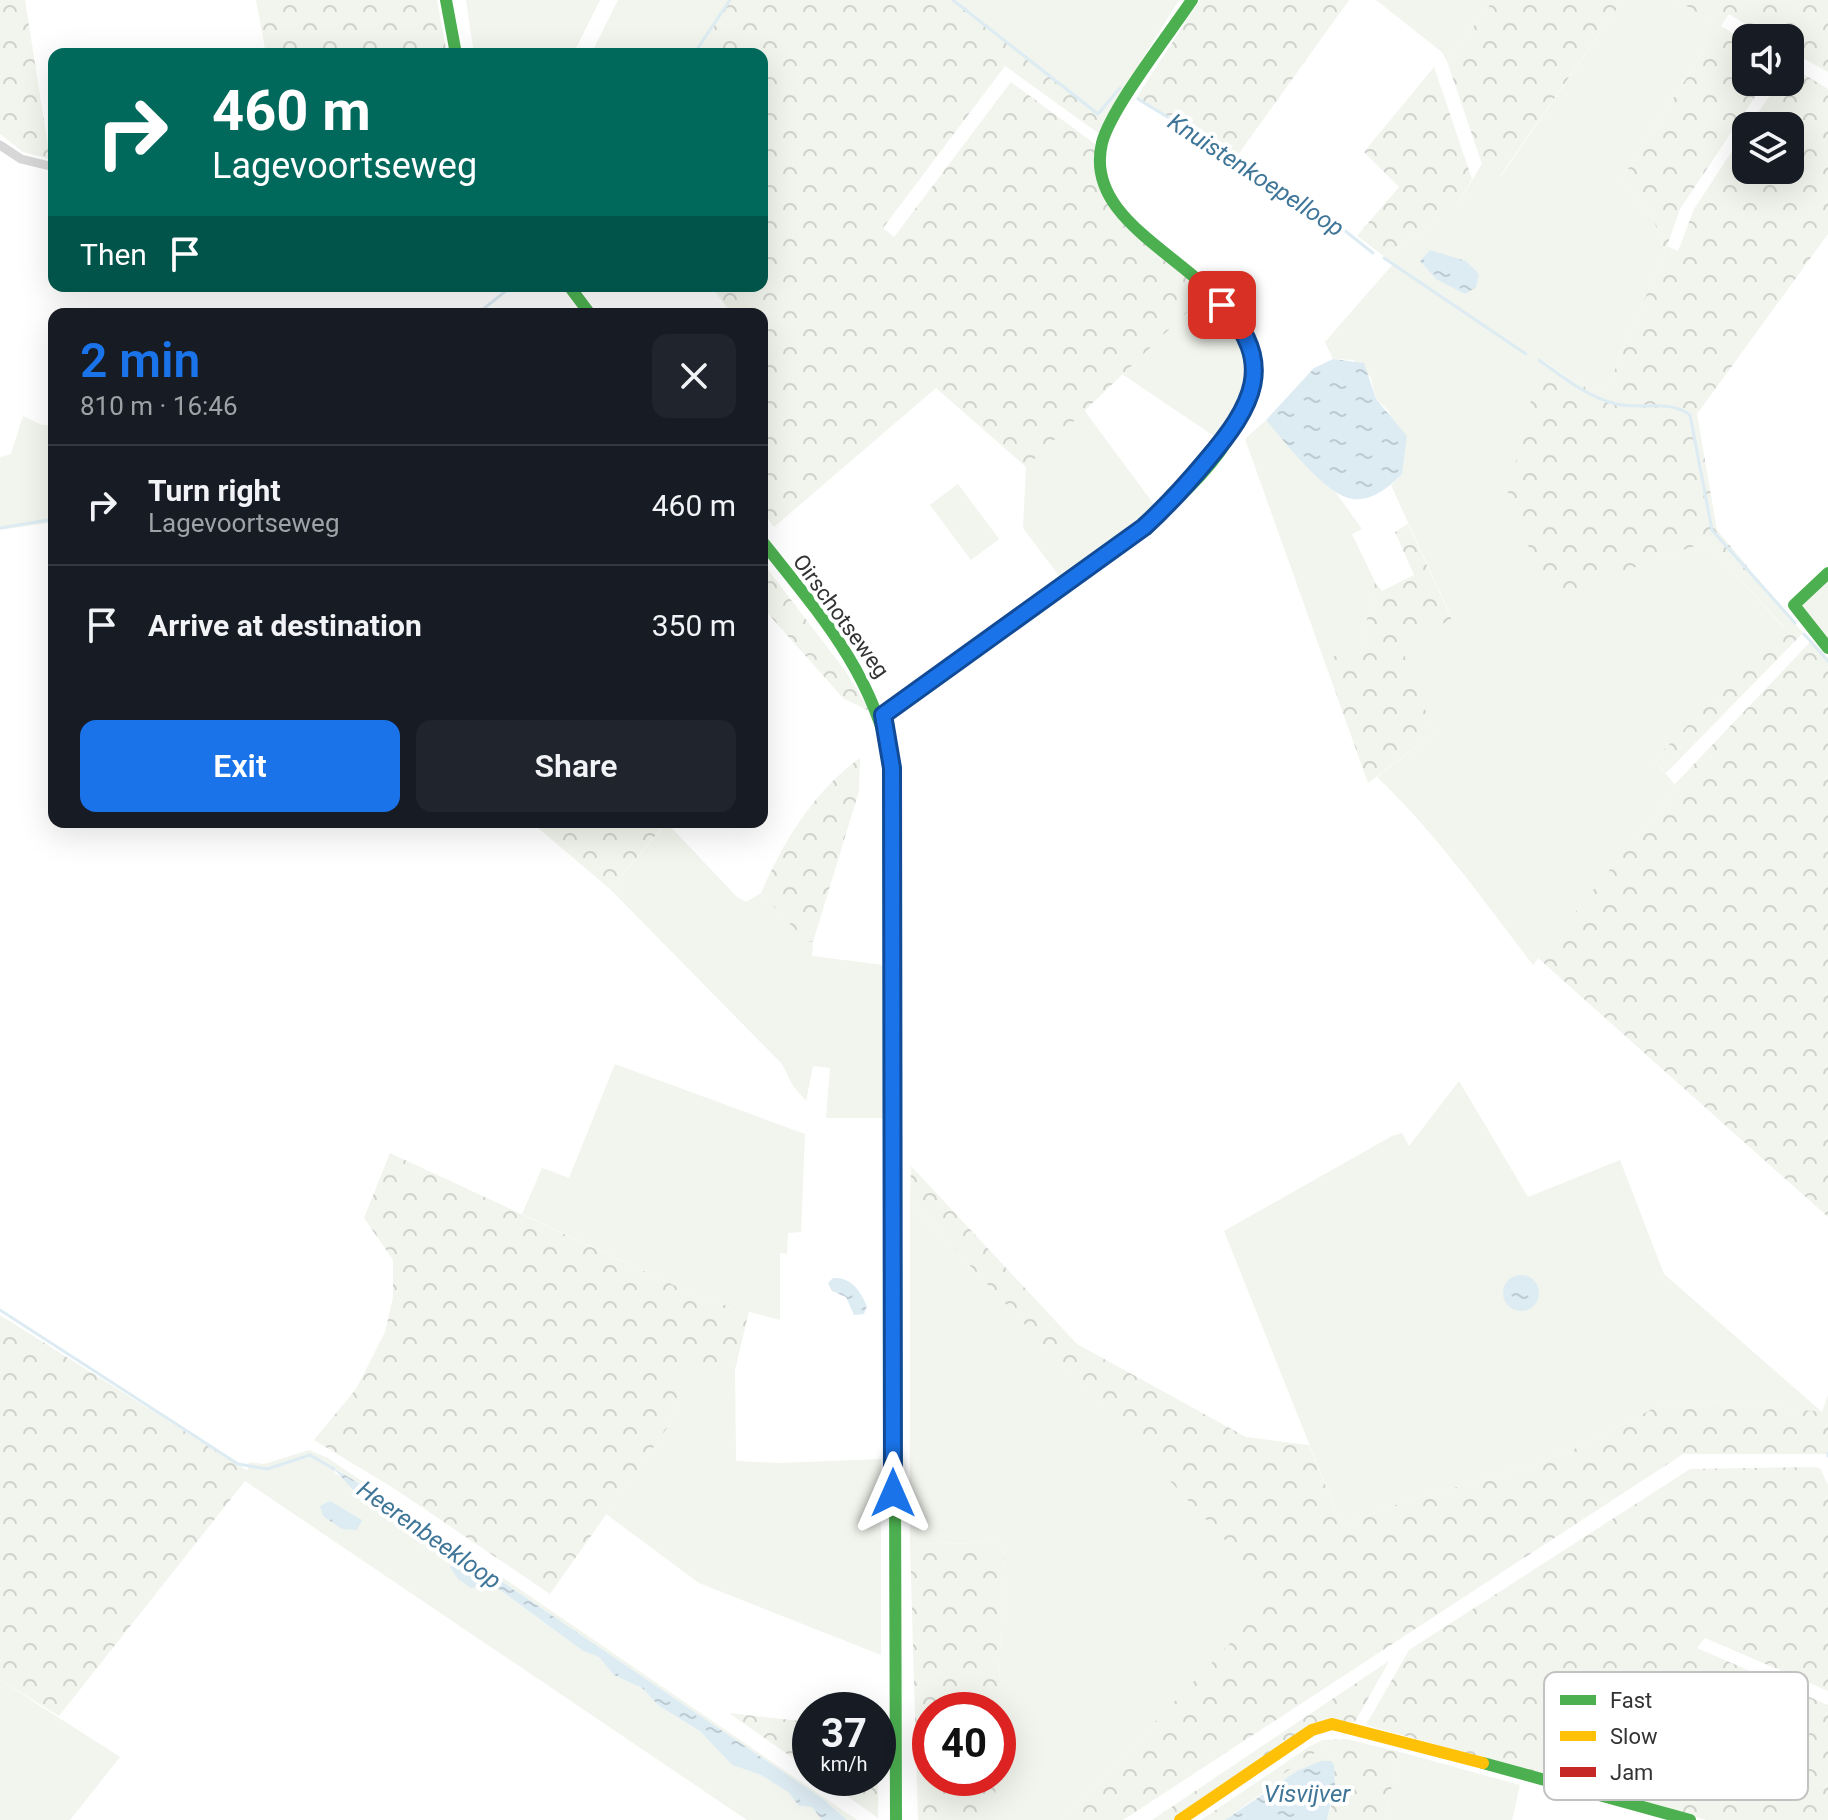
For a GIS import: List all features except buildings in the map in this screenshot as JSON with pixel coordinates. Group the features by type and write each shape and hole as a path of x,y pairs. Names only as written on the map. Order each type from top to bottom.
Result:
{"street":[{"path":"446,0 455,48"},
{"path":"883,715 1144,527 1172,502 1244,412 1251,395 1253,371 1249,342 1236,320 1127,219 1111,201 1102,179 1100,155 1110,120 1192,0"},
{"path":"0,145 21,159 48,166"},
{"name":"Oirschotseweg","path":"768,549 853,661 883,715 892,768 896,1820"},
{"path":"1828,573 1794,605 1796,612 1828,648"},
{"path":"1180,1820 1312,1730 1332,1724 1351,1726 1544,1780"},
{"path":"1618,1800 1690,1820"}],"green space":[{"path":"0,0 25,0 48,158 23,152 0,134"},
{"path":"256,0 437,0 446,48 265,48"},
{"path":"466,0 600,0 576,48 473,48"},
{"path":"618,0 731,0 700,48 594,48"},
{"path":"731,0 956,0 1105,119 1101,135 1005,66 883,228 894,237 1011,82 1099,147 1102,189 1207,293 1026,467 936,388 774,527 768,519 768,308 728,308 716,292 768,292 768,48 700,48"},
{"path":"956,0 1179,0 1105,119"},
{"path":"1200,0 1349,0 1237,156 1136,98"},
{"path":"1376,0 1494,0 1447,61 1442,52"},
{"path":"1494,0 1623,0 1500,176 1482,164 1447,61"},
{"path":"1623,0 1676,0 1720,26 1621,180 1654,221 1665,251 1605,393 1582,386 1542,360 1551,596 1706,542 1784,628 1654,760 1677,787 1533,965 1439,844 1377,777 1434,733 1398,641 1452,619 1391,485 1402,474 1389,411 1376,399 1371,378 1354,360 1333,359 1325,342 1393,264 1384,256 1442,220 1456,207 1482,164 1501,176"},
{"path":"1676,0 1828,0 1828,72 1804,59 1804,24 1745,24 1729,14 1721,26 1732,33 1732,96 1756,96 1745,112 1732,112 1732,131 1680,209 1667,246 1678,251 1694,209 1732,151 1732,184 1804,184 1804,112 1759,112 1769,96 1804,96 1804,74 1828,89 1828,234 1697,414 1717,530 1803,633 1666,773 1654,760 1784,627 1706,542 1551,597 1507,497 1541,360 1582,386 1605,393 1665,251 1654,221 1621,180 1720,26"},
{"path":"1434,67 1472,179 1452,214 1384,256 1357,236 1399,187 1364,152"},
{"path":"1207,293 1233,324 1247,362 1247,390 1223,442 1122,374"},
{"path":"1084,410 1158,510 1063,581 1023,528 1026,467"},
{"path":"23,416 48,425 48,523 0,530 0,457 11,454"},
{"path":"1266,420 1334,490 1362,529 1352,534 1375,582 1361,648 1324,660 1245,439"},
{"path":"958,484 999,539 971,560 930,505"},
{"path":"1408,524 1452,620 1399,641 1434,733 1368,783 1324,660 1361,647 1375,582 1382,591 1414,575 1395,532"},
{"path":"768,570 844,669 871,712 843,698 768,614"},
{"path":"1828,579 1828,640 1803,614 1799,604"},
{"path":"1812,640 1828,658 1828,1217 1538,958 1677,787 1676,783"},
{"path":"860,758 859,791 813,942 806,941 761,893 779,855 814,802"},
{"path":"538,828 662,828 610,889"},
{"path":"663,828 672,828 737,897 746,902 761,893 806,940 813,942 812,956 884,965 884,1118 826,1118 830,1068 813,1066 806,1101 793,1086 782,1064 610,889"},
{"path":"615,1064 805,1134 801,1232 788,1233 787,1254 780,1253 780,1320 708,1301 522,1214 542,1168 569,1178"},
{"path":"1459,1081 1528,1197 1620,1160 1664,1274 1822,1412 1713,1400 1658,1406 1579,1447 1533,1465 1398,1504 1342,1526 1224,1231 1392,1136 1402,1133 1409,1146"},
{"path":"390,1153 708,1301 749,1311 735,1370 689,1359 667,1428 550,1594 395,1489 314,1440 356,1389 385,1332 393,1297 393,1260 364,1218"},
{"path":"911,1166 1077,1344 1246,1437 1309,1445 1342,1526 1398,1504 1533,1465 1579,1447 1658,1406 1713,1400 1822,1412 1828,1395 1828,1454 1683,1454 1123,1820 1062,1820 1276,1595 910,1201"},
{"path":"910,1201 1277,1595 1062,1820 994,1820 995,1796 1016,1796 1016,1692 999,1692 1004,1543 910,1544"},
{"path":"0,1315 248,1471 245,1481 59,1716 0,1680"},
{"path":"689,1358 735,1370 736,1461 779,1463 881,1459 881,1655 699,1583 606,1514 667,1428"},
{"path":"309,1450 328,1458 792,1776 792,1778 401,1513 396,1505 335,1469 335,1473 382,1506 387,1516 398,1517 418,1530 423,1540 452,1555 480,1589 492,1584 583,1651 599,1657 614,1675 642,1688 659,1706 700,1731 732,1765 761,1775 788,1792 799,1806 812,1807 822,1820 747,1820 245,1481 249,1462 264,1464"},
{"path":"1820,1468 1828,1485 1828,1691 1808,1682 1808,1672 1784,1672 1705,1638 1697,1648 1752,1672 1544,1672 1544,1775 1366,1725 1409,1650 1690,1469"},
{"path":"1004,1543 999,1692 914,1692 910,1544"},
{"path":"1389,1661 1355,1722 1306,1729 1173,1820 1152,1820"},
{"path":"0,1680 120,1757 70,1820 0,1820"},
{"path":"1808,1696 1828,1705 1828,1820 1706,1820 1634,1800 1808,1800"},
{"path":"729,1713 792,1720 792,1757"},
{"path":"1346,1739 1400,1752 1384,1820 1327,1820 1335,1777 1327,1752 1319,1750 1214,1820 1201,1820 1310,1746 1323,1740"},
{"path":"1319,1750 1327,1752 1334,1765 1312,1765 1296,1772 1225,1820 1214,1820"},
{"path":"1400,1752 1520,1785 1512,1820 1384,1820"},
{"path":"819,1796 857,1820 847,1820"},
{"path":"847,1796 878,1796 878,1818"},
{"path":"917,1796 995,1796 994,1820 918,1820"}],"water":[{"path":"1430,250 1466,261 1479,274 1476,287 1465,294 1436,279 1420,261"},
{"path":"1333,359 1364,363 1376,399 1407,436 1402,474 1386,488 1367,498 1342,496 1318,478 1266,420 1314,368"},
{"path":"1521,1275 1534,1280 1539,1293 1534,1306 1521,1311 1508,1306 1503,1293 1508,1280"},
{"path":"833,1278 850,1282 858,1290 867,1306 864,1314 854,1315 846,1297 832,1291 828,1283"},
{"path":"333,1468 396,1505 401,1513 792,1778 792,1796 819,1796 847,1820 822,1820 812,1807 799,1806 788,1792 761,1775 732,1765 700,1731 659,1706 642,1688 614,1675 599,1657 583,1651 492,1584 471,1588 458,1579 450,1567 452,1555 422,1539 418,1530 407,1530 398,1517 387,1516 382,1506 369,1503 363,1492 353,1490"},
{"path":"330,1501 362,1520 357,1530 342,1529 323,1516 320,1506"},
{"name":"Visvijver","path":"1321,1761 1331,1761 1334,1765 1335,1785 1327,1820 1225,1820 1297,1771"}],"waterway":[{"name":"Knuistenkoepelloop","path":"698,48 730,0"},
{"name":"Knuistenkoepelloop","path":"953,0 1098,114 1120,88"},
{"name":"Knuistenkoepelloop","path":"1138,99 1315,207 1373,253"},
{"name":"Knuistenkoepelloop","path":"1384,258 1526,354"},
{"name":"Knuistenkoepelloop","path":"484,308 504,292"},
{"name":"Knuistenkoepelloop","path":"1539,360 1576,386 1605,401 1625,406 1673,407 1690,415 1712,530 1795,623"},
{"name":"Knuistenkoepelloop","path":"0,528 48,520"},
{"name":"Knuistenkoepelloop","path":"1804,634 1828,661"},
{"name":"Heerenbeekloop","path":"0,1310 238,1464 267,1469 310,1455 334,1469"}],"traffic: fast":[{"path":"446,0 455,48"},
{"path":"883,715 1158,516 1211,463 1232,434 1246,403 1251,360 1238,324 1212,293 1147,239 1120,211 1102,180 1102,143 1108,128 1129,91 1192,0"},
{"path":"574,292 586,308"},
{"path":"768,549 824,620 858,674 884,734 892,768 894,1169"},
{"path":"1828,573 1794,605 1828,648"},
{"path":"895,1488 896,1820"},
{"path":"1483,1763 1544,1780"},
{"path":"1617,1800 1690,1820"}],"traffic: slow":[{"path":"1180,1820 1312,1730 1332,1724 1483,1763"}],"traffic: jam":[{"path":"894,1169 895,1488"}],"route":[{"path":"893,1493 892,768 883,715 1144,527 1172,502 1238,423 1251,395 1253,371 1249,342 1236,320 1222,305"}]}
